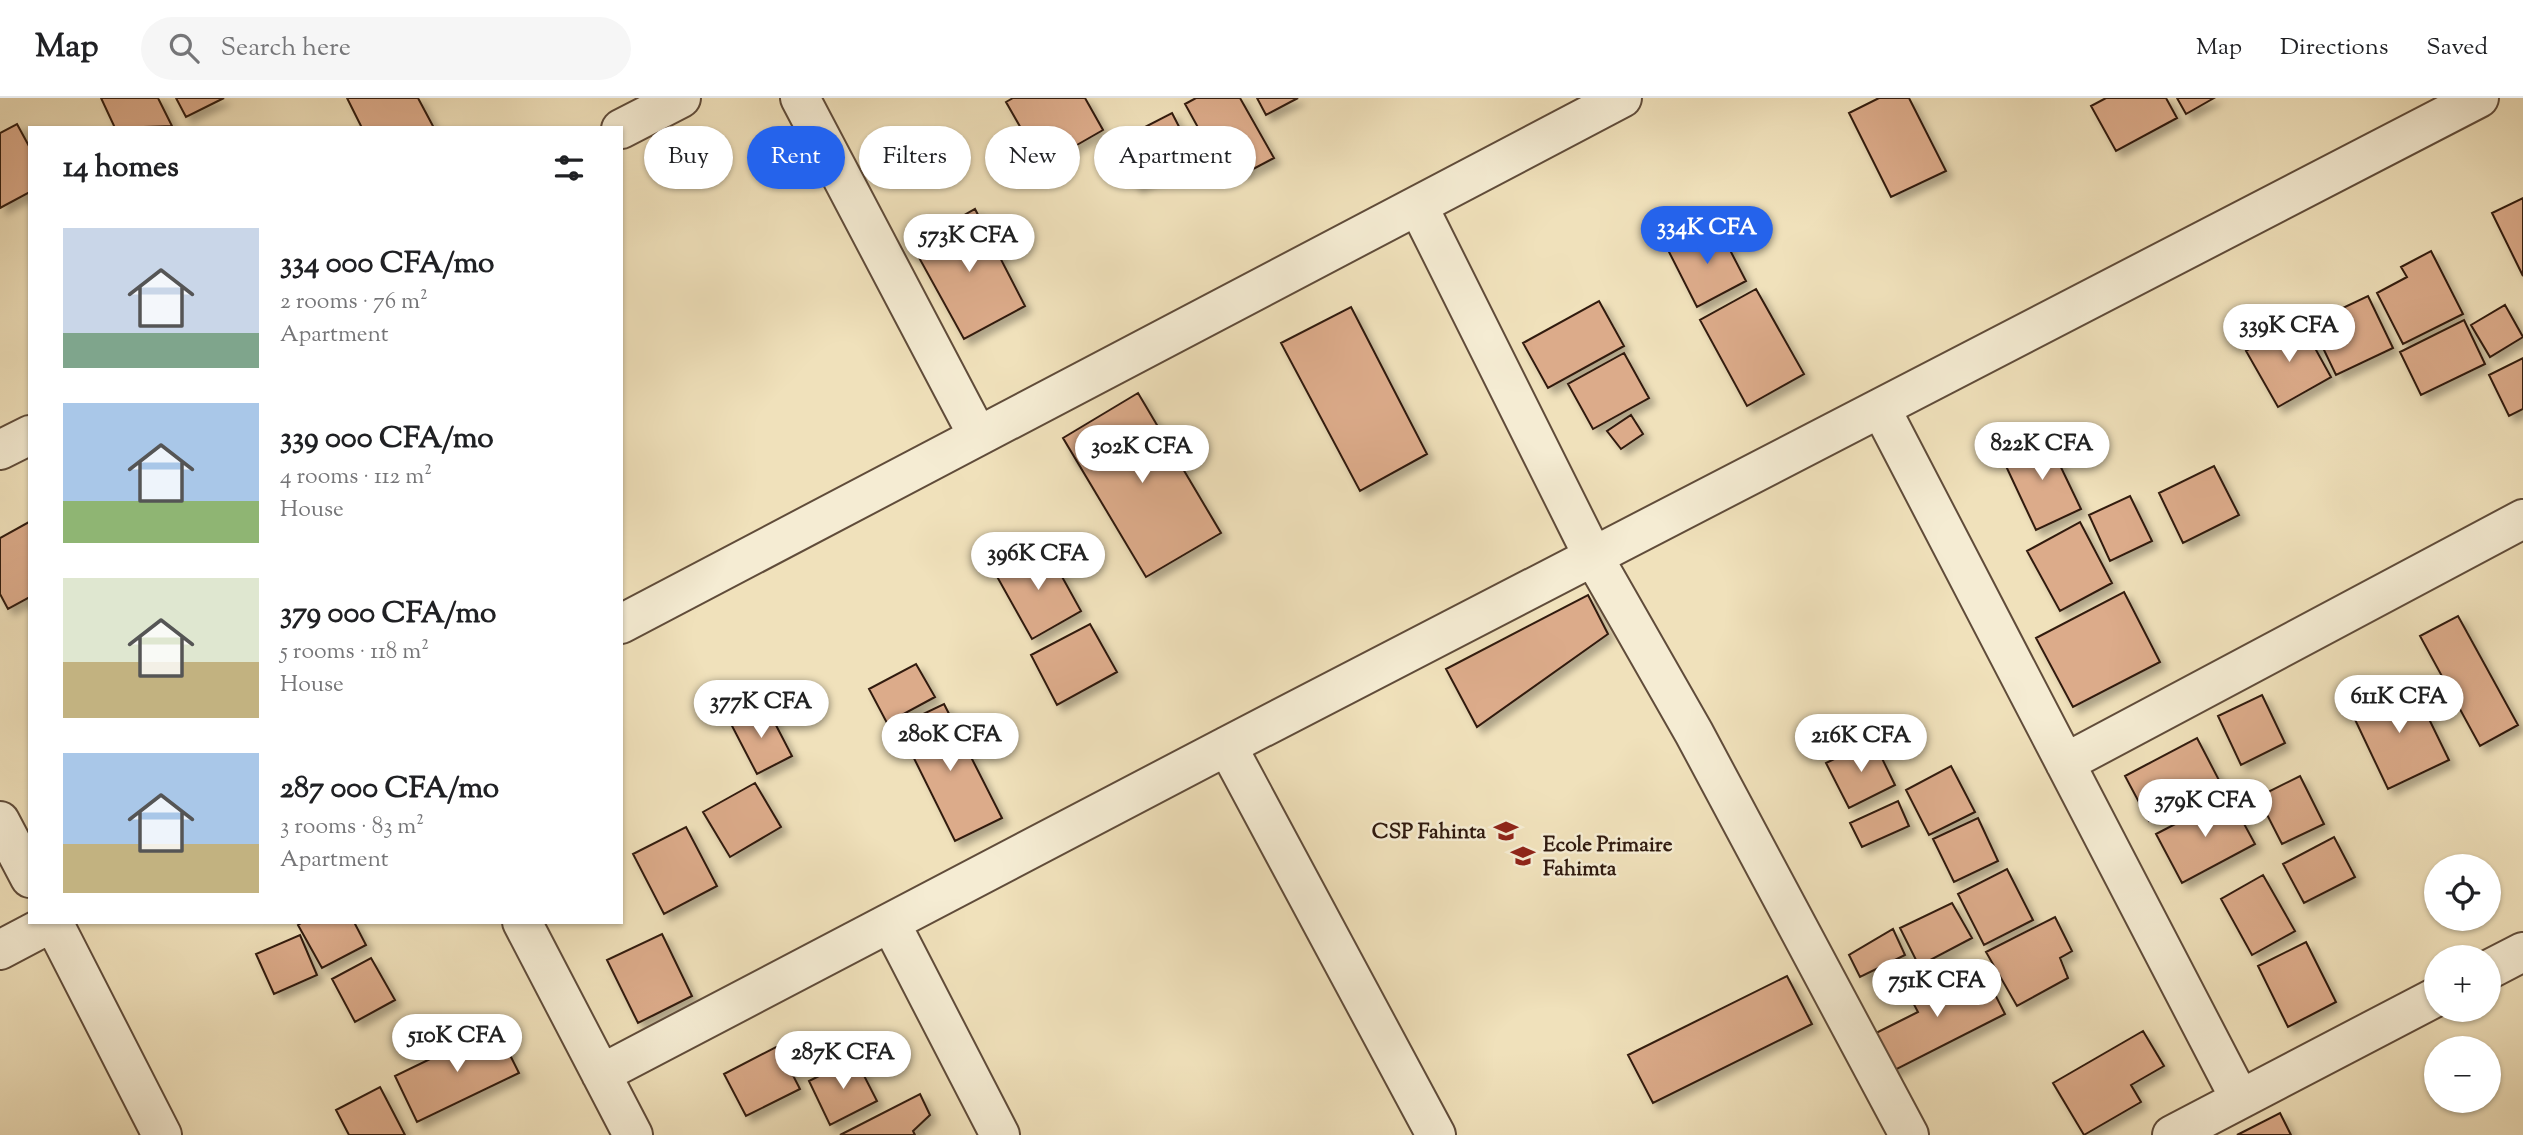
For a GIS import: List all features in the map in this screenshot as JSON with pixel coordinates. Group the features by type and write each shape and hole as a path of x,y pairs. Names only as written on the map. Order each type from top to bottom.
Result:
{"street":[{"path":"623,128 681,98"},
{"path":"800,98 978,436"},
{"path":"623,623 1622,98"},
{"path":"601,1074 1227,746 2479,98"},
{"path":"1418,205 1594,558 1694,733 1909,1135"},
{"path":"1881,409 2240,1100"},
{"path":"0,450 28,436"},
{"path":"2065,763 2523,519"},
{"path":"1227,746 1436,1135"},
{"path":"0,821 28,874"},
{"path":"0,950 49,924"},
{"path":"54,924 162,1135"},
{"path":"523,924 633,1135"},
{"path":"891,924 1000,1135"},
{"path":"2501,963 2523,952"},
{"path":"2172,1135 2424,1004"}],"building":[{"path":"101,98 158,98 172,126 114,126"},
{"path":"176,98 224,98 186,117"},
{"path":"347,98 418,98 433,126 361,126"},
{"path":"1013,98 1085,98 1101,126 1094,126 1094,135 1080,143 1080,126 1020,126 1006,102"},
{"path":"1196,98 1240,98 1256,126 1197,126 1185,104"},
{"path":"1257,98 1298,98 1266,115"},
{"path":"1879,98 1909,98 1946,171 1891,197 1849,113"},
{"path":"2106,98 2166,98 2177,118 2116,151 2091,106"},
{"path":"2177,98 2214,98 2186,114"},
{"path":"1172,113 1179,126 1147,126"},
{"path":"17,124 28,144 28,193 0,208 0,133"},
{"path":"1256,126 1274,158 1256,168"},
{"path":"2523,198 2523,276 2492,213"},
{"path":"975,209 1025,306 964,339 912,245"},
{"path":"1717,225 1746,281 1697,307 1668,250"},
{"path":"2431,251 2463,314 2403,344 2377,293 2407,277 2401,267"},
{"path":"1756,289 1804,374 1747,406 1700,320"},
{"path":"2368,296 2393,348 2336,375 2311,323"},
{"path":"1599,301 1624,346 1548,388 1523,343"},
{"path":"2505,305 2523,337 2490,357 2471,325"},
{"path":"1351,307 1427,454 1360,491 1281,343"},
{"path":"2464,320 2485,364 2421,395 2400,352"},
{"path":"2300,321 2331,377 2278,407 2246,351"},
{"path":"1624,353 1649,398 1593,429 1568,384"},
{"path":"2523,358 2523,409 2509,416 2489,375"},
{"path":"1138,393 1221,533 1146,577 1063,438"},
{"path":"1631,415 1643,434 1621,449 1607,431"},
{"path":"2044,432 2081,509 2036,530 2005,464 2019,458 2014,446"},
{"path":"2214,466 2239,515 2183,543 2159,493"},
{"path":"2130,496 2152,541 2110,561 2089,515"},
{"path":"2080,522 2112,583 2060,611 2027,551"},
{"path":"28,523 28,598 8,609 0,594 0,538"},
{"path":"1045,546 1081,611 1032,639 995,573"},
{"path":"2124,592 2160,662 2073,707 2036,638"},
{"path":"1588,595 1608,634 1477,727 1446,669"},
{"path":"2458,616 2518,725 2480,746 2420,636"},
{"path":"1090,624 1117,672 1057,705 1031,655"},
{"path":"916,664 935,697 887,723 869,689"},
{"path":"2410,680 2449,760 2388,789 2350,709"},
{"path":"2262,695 2285,743 2241,765 2218,716"},
{"path":"944,704 1002,818 955,841 898,726"},
{"path":"766,706 792,756 757,774 731,724"},
{"path":"2197,738 2221,784 2149,821 2125,776"},
{"path":"1873,740 1895,785 1849,808 1826,763"},
{"path":"1951,766 1975,812 1929,835 1906,790"},
{"path":"2300,776 2324,824 2282,844 2258,797"},
{"path":"755,783 781,827 730,857 703,812"},
{"path":"2229,796 2255,844 2182,883 2156,834"},
{"path":"1898,801 1909,826 1862,847 1850,823"},
{"path":"1978,818 1998,861 1954,882 1933,839"},
{"path":"686,827 717,886 664,914 633,854"},
{"path":"2334,837 2355,877 2304,903 2283,864"},
{"path":"2007,869 2033,920 1984,945 1958,894"},
{"path":"2263,875 2295,931 2252,955 2221,899"},
{"path":"1952,903 1972,938 1919,966 1900,928"},
{"path":"2055,917 2072,951 2060,958 2068,978 2017,1006 1986,952"},
{"path":"355,924 366,945 322,968 298,925"},
{"path":"1893,929 1905,955 1860,977 1849,955"},
{"path":"662,934 692,996 638,1023 607,960"},
{"path":"300,935 317,975 274,994 256,954"},
{"path":"2306,942 2336,1002 2288,1027 2258,966"},
{"path":"371,958 395,1000 355,1022 332,979"},
{"path":"1979,963 2005,1014 1883,1076 1864,1039 1918,1012 1910,997"},
{"path":"1787,976 1812,1024 1653,1103 1628,1055"},
{"path":"496,1027 519,1073 417,1122 395,1076"},
{"path":"2143,1031 2164,1066 2131,1085 2141,1102 2084,1135 2053,1083"},
{"path":"778,1046 800,1089 746,1116 724,1074"},
{"path":"855,1058 877,1101 830,1125 809,1081"},
{"path":"380,1087 405,1135 349,1135 336,1110"},
{"path":"920,1094 930,1115 913,1131 915,1135 840,1135"},
{"path":"2280,1113 2291,1135 2237,1135"}],"place":[{"name":"CSP Fahinta","path":"1506,831"},
{"name":"Ecole Primaire Fahimta","path":"1523,856"}]}
